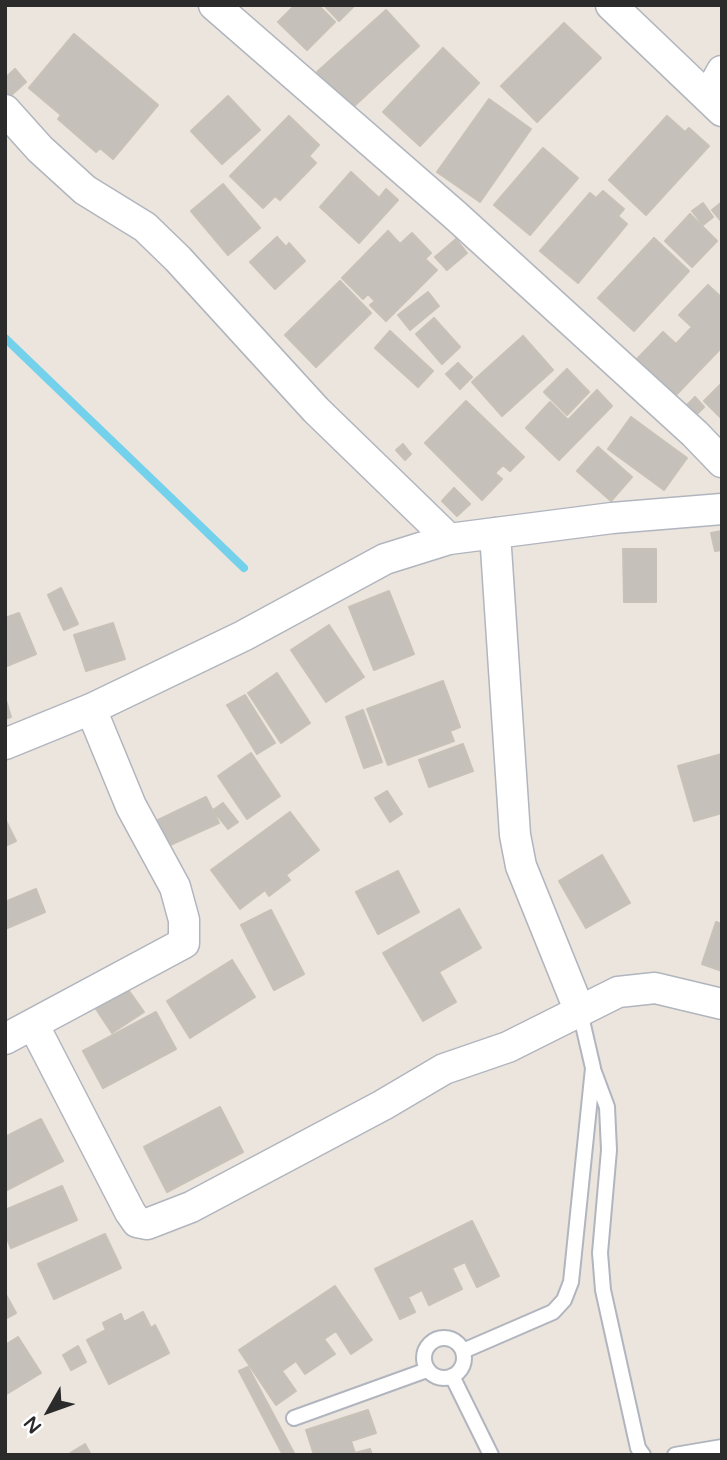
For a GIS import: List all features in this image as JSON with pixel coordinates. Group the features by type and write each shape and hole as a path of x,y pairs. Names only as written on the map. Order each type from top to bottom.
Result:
{"street":[{"path":"214,5 465,224 695,434 722,462"},
{"path":"611,5 717,93"},
{"path":"5,110 40,149 85,190 145,228 178,259 316,410 449,539"},
{"path":"5,744 91,709 243,635 385,559 449,539 722,509"},
{"path":"495,533 515,835 521,866 580,1012"},
{"path":"5,1039 179,946 186,937 175,887 131,806 91,709"},
{"path":"33,1024 130,1212 137,1222 147,1224 191,1207 444,1069 508,1047 618,992 655,988 722,1004"}],"lane":[{"path":"580,1012 593,1068 607,1107 608,1150 600,1253 603,1290 638,1448 643,1455"},
{"path":"463,1351 553,1312 564,1300 571,1282 593,1068"},
{"path":"446,1338 459,1345 463,1351 463,1366 452,1376 435,1376 428,1370 424,1355 431,1342 446,1338"},
{"path":"294,1418 428,1370"},
{"path":"452,1376 491,1455"},
{"path":"675,1455 722,1447"}],"building":[{"path":"295,5 318,5 335,22 307,50 278,22"},
{"path":"324,5 355,5 339,21"},
{"path":"386,10 419,46 351,109 317,72"},
{"path":"564,23 601,58 537,122 501,86"},
{"path":"74,34 158,105 113,159 100,148 96,152 58,119 61,115 29,88"},
{"path":"443,48 479,83 420,146 383,112"},
{"path":"15,69 26,82 9,97 5,93 5,78"},
{"path":"228,96 260,130 222,164 191,131"},
{"path":"489,99 531,129 480,202 437,172"},
{"path":"289,116 319,145 309,156 316,163 280,200 275,196 263,208 230,176"},
{"path":"667,116 685,132 689,128 709,146 646,215 609,180"},
{"path":"543,148 578,178 530,235 494,205"},
{"path":"351,172 379,198 386,189 398,200 359,243 320,207"},
{"path":"223,184 260,228 228,255 191,211"},
{"path":"603,191 624,209 618,216 627,224 578,283 540,251 590,193 596,198"},
{"path":"722,202 722,222 712,210"},
{"path":"703,203 713,217 703,225 692,211"},
{"path":"690,214 717,241 692,267 665,241"},
{"path":"388,231 400,244 412,233 431,253 425,259 437,270 386,321 370,305 375,301 368,294 363,299 342,278"},
{"path":"277,237 286,247 289,243 305,261 275,289 250,262"},
{"path":"654,238 689,271 634,331 598,298"},
{"path":"456,239 467,253 447,270 435,257"},
{"path":"340,281 371,313 316,367 285,335"},
{"path":"708,285 722,298 722,347 675,396 637,359 663,332 676,344 692,327 679,315"},
{"path":"428,292 439,306 410,330 398,315"},
{"path":"434,318 460,347 442,364 416,334"},
{"path":"390,331 433,371 418,387 375,348"},
{"path":"523,336 553,370 502,416 472,382"},
{"path":"458,363 472,377 460,389 446,374"},
{"path":"567,369 589,392 567,415 544,392"},
{"path":"722,383 722,419 704,401"},
{"path":"597,390 612,406 559,460 526,428 550,402 568,420"},
{"path":"695,397 704,407 695,416 686,406"},
{"path":"466,401 524,457 510,471 503,465 495,473 502,479 482,500 425,443"},
{"path":"631,417 687,458 664,490 608,449"},
{"path":"403,444 411,454 405,460 396,450"},
{"path":"598,447 632,477 611,501 577,471"},
{"path":"454,488 470,504 457,516 442,501"},
{"path":"722,531 722,550 715,551 711,533"},
{"path":"623,549 656,549 656,602 624,602"},
{"path":"61,588 78,624 64,630 48,595"},
{"path":"389,591 414,654 374,670 349,607"},
{"path":"19,613 36,654 7,666 5,618"},
{"path":"113,623 125,659 86,671 74,635"},
{"path":"329,625 364,677 326,702 291,650"},
{"path":"277,673 310,723 281,743 248,693"},
{"path":"443,681 460,727 450,731 454,741 388,765 367,709"},
{"path":"245,695 275,743 257,754 227,705"},
{"path":"5,697 11,717 5,719"},
{"path":"363,710 382,762 364,768 346,717"},
{"path":"463,744 473,771 429,787 419,760"},
{"path":"251,753 280,796 247,819 218,776"},
{"path":"722,754 722,813 694,821 678,766"},
{"path":"387,791 402,814 390,822 375,798"},
{"path":"206,797 219,823 168,846 156,821"},
{"path":"223,803 238,822 228,829 213,810"},
{"path":"290,812 319,850 286,875 290,880 269,896 265,890 240,909 211,870"},
{"path":"5,819 16,841 5,846"},
{"path":"602,855 630,903 586,928 559,881"},
{"path":"398,871 419,912 378,934 356,892"},
{"path":"36,889 45,912 5,929 5,902"},
{"path":"459,909 481,948 439,972 456,1002 423,1021 383,953"},
{"path":"271,910 304,974 274,990 241,925"},
{"path":"716,922 722,924 722,971 702,964"},
{"path":"232,960 255,997 190,1038 167,1001"},
{"path":"127,988 144,1012 112,1033 96,1009"},
{"path":"156,1012 176,1049 103,1088 83,1051"},
{"path":"220,1107 243,1152 167,1192 144,1147"},
{"path":"41,1119 63,1161 5,1191 5,1137"},
{"path":"62,1186 77,1220 11,1248 5,1234 5,1210"},
{"path":"472,1221 499,1276 477,1287 465,1262 452,1268 462,1289 429,1305 422,1290 408,1297 415,1312 400,1319 375,1269"},
{"path":"105,1234 121,1268 54,1299 38,1264"},
{"path":"335,1286 372,1340 351,1354 336,1331 324,1339 335,1354 305,1374 296,1361 282,1371 296,1391 276,1405 239,1350"},
{"path":"5,1293 16,1313 5,1319"},
{"path":"143,1312 151,1328 155,1325 169,1353 109,1384 87,1340 106,1330 103,1323 121,1314 124,1322"},
{"path":"18,1337 41,1373 5,1395 5,1345"},
{"path":"78,1346 86,1362 71,1370 63,1355"},
{"path":"248,1367 295,1455 283,1455 239,1371"},
{"path":"368,1410 376,1433 351,1441 355,1453 370,1449 372,1455 314,1455 306,1430"},
{"path":"85,1444 91,1455 67,1455"}],"waterway":[{"path":"5,338 244,568"}]}
